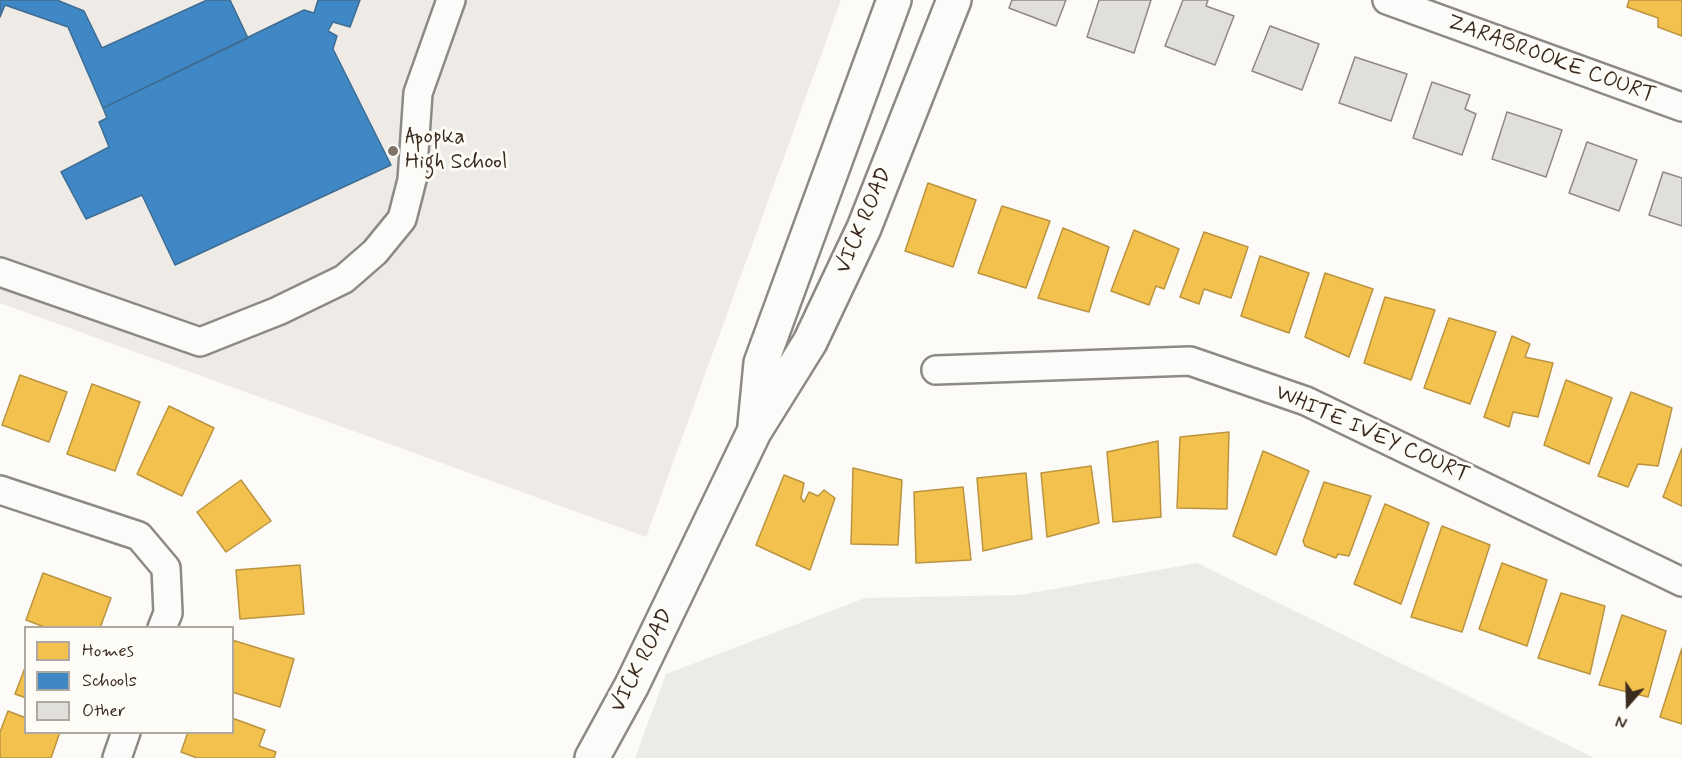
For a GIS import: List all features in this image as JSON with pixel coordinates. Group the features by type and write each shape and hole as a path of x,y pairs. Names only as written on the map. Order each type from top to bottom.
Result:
{"street":[{"path":"0,272 200,342 278,311 344,279 375,252 402,219 412,180 418,93 451,0"},
{"name":"VICK ROAD","path":"754,432 761,363 894,0"},
{"name":"VICK ROAD","path":"592,758 632,685 754,432 810,342 864,228 954,0"},
{"name":"ZARABROOKE COURT","path":"1387,0 1682,107"},
{"name":"WHITE IVEY COURT","path":"936,370 1190,361 1306,401 1682,582"},
{"path":"0,490 139,536 166,568 168,612 162,626"},
{"path":"117,758 125,734"}],"shaded area":[{"name":"Apopka High School","path":"0,0 841,0 646,537 0,303"},
{"path":"1197,563 1594,758 635,758 666,674 865,598 1020,595"}],"building: Homes":[{"path":"1629,0 1682,0 1682,36 1658,27 1658,18 1627,7"},
{"path":"928,183 976,200 953,267 905,251"},
{"path":"1002,206 1050,221 1026,288 978,273"},
{"path":"1063,228 1109,247 1089,312 1038,298"},
{"path":"1134,230 1179,249 1164,289 1156,286 1149,305 1111,291"},
{"path":"1204,232 1248,247 1231,298 1204,289 1199,304 1180,297"},
{"path":"1260,256 1309,273 1289,333 1241,316"},
{"path":"1325,273 1373,289 1349,357 1305,337"},
{"path":"1385,297 1435,310 1411,380 1364,363"},
{"path":"1449,318 1496,332 1470,404 1424,388"},
{"path":"1512,336 1530,344 1525,357 1553,363 1538,417 1513,412 1509,427 1484,417"},
{"path":"20,375 67,392 49,442 2,425"},
{"path":"1566,380 1612,398 1589,464 1544,445"},
{"path":"92,384 140,402 115,471 67,454"},
{"path":"1631,392 1672,408 1658,466 1638,464 1628,487 1598,476"},
{"path":"169,406 214,428 182,496 137,474"},
{"path":"1229,432 1227,509 1177,508 1180,437"},
{"path":"1158,441 1161,517 1113,522 1107,452"},
{"path":"1682,448 1682,506 1663,497"},
{"path":"1263,451 1309,471 1276,555 1233,536"},
{"path":"1091,466 1099,523 1047,537 1041,473"},
{"path":"853,468 902,480 898,545 851,544"},
{"path":"1026,473 1032,539 983,551 977,478"},
{"path":"784,475 804,483 801,498 804,502 809,492 818,496 824,490 835,498 810,570 756,545"},
{"path":"241,480 271,521 226,552 197,512"},
{"path":"1324,482 1371,496 1349,556 1338,554 1336,558 1305,546 1303,541"},
{"path":"963,487 971,560 916,563 914,492"},
{"path":"1385,504 1429,523 1401,604 1354,584"},
{"path":"1442,526 1490,545 1462,632 1411,617"},
{"path":"1502,563 1547,580 1527,646 1479,629"},
{"path":"300,565 304,614 240,619 236,570"},
{"path":"43,573 111,598 101,626 42,626 26,620"},
{"path":"1561,593 1605,606 1590,674 1538,658"},
{"path":"1622,615 1666,631 1648,697 1599,685"},
{"path":"234,641 294,659 280,707 234,693"},
{"path":"1682,648 1682,724 1660,717"},
{"path":"24,670 24,697 15,694"},
{"path":"8,711 24,717 24,734 59,734 51,758 0,758 0,732"},
{"path":"234,719 265,730 259,746 276,752 274,758 197,758 181,752 187,734 234,734"}],"building: Schools":[{"path":"0,0 57,0 84,11 102,48 207,0 230,0 248,38 103,108 68,27 5,5 0,17"},
{"path":"318,0 360,0 350,27 333,22 328,31 337,36 333,49 391,165 175,265 142,195 86,219 61,172 109,147 99,122 107,118 103,108 304,10 314,13"}],"building: Other":[{"path":"1012,0 1066,0 1056,26 1009,8"},
{"path":"1099,0 1151,0 1134,53 1087,37"},
{"path":"1183,0 1208,0 1206,6 1234,16 1215,65 1165,46"},
{"path":"1270,26 1319,44 1302,90 1252,71"},
{"path":"1355,57 1407,74 1391,121 1339,103"},
{"path":"1432,82 1470,95 1465,109 1476,114 1462,155 1413,138"},
{"path":"1507,112 1562,130 1546,177 1492,159"},
{"path":"1587,142 1637,160 1619,211 1569,193"},
{"path":"1663,172 1682,178 1682,226 1649,215"}],"place":[{"name":"Apopka High School","path":"393,151"}]}
